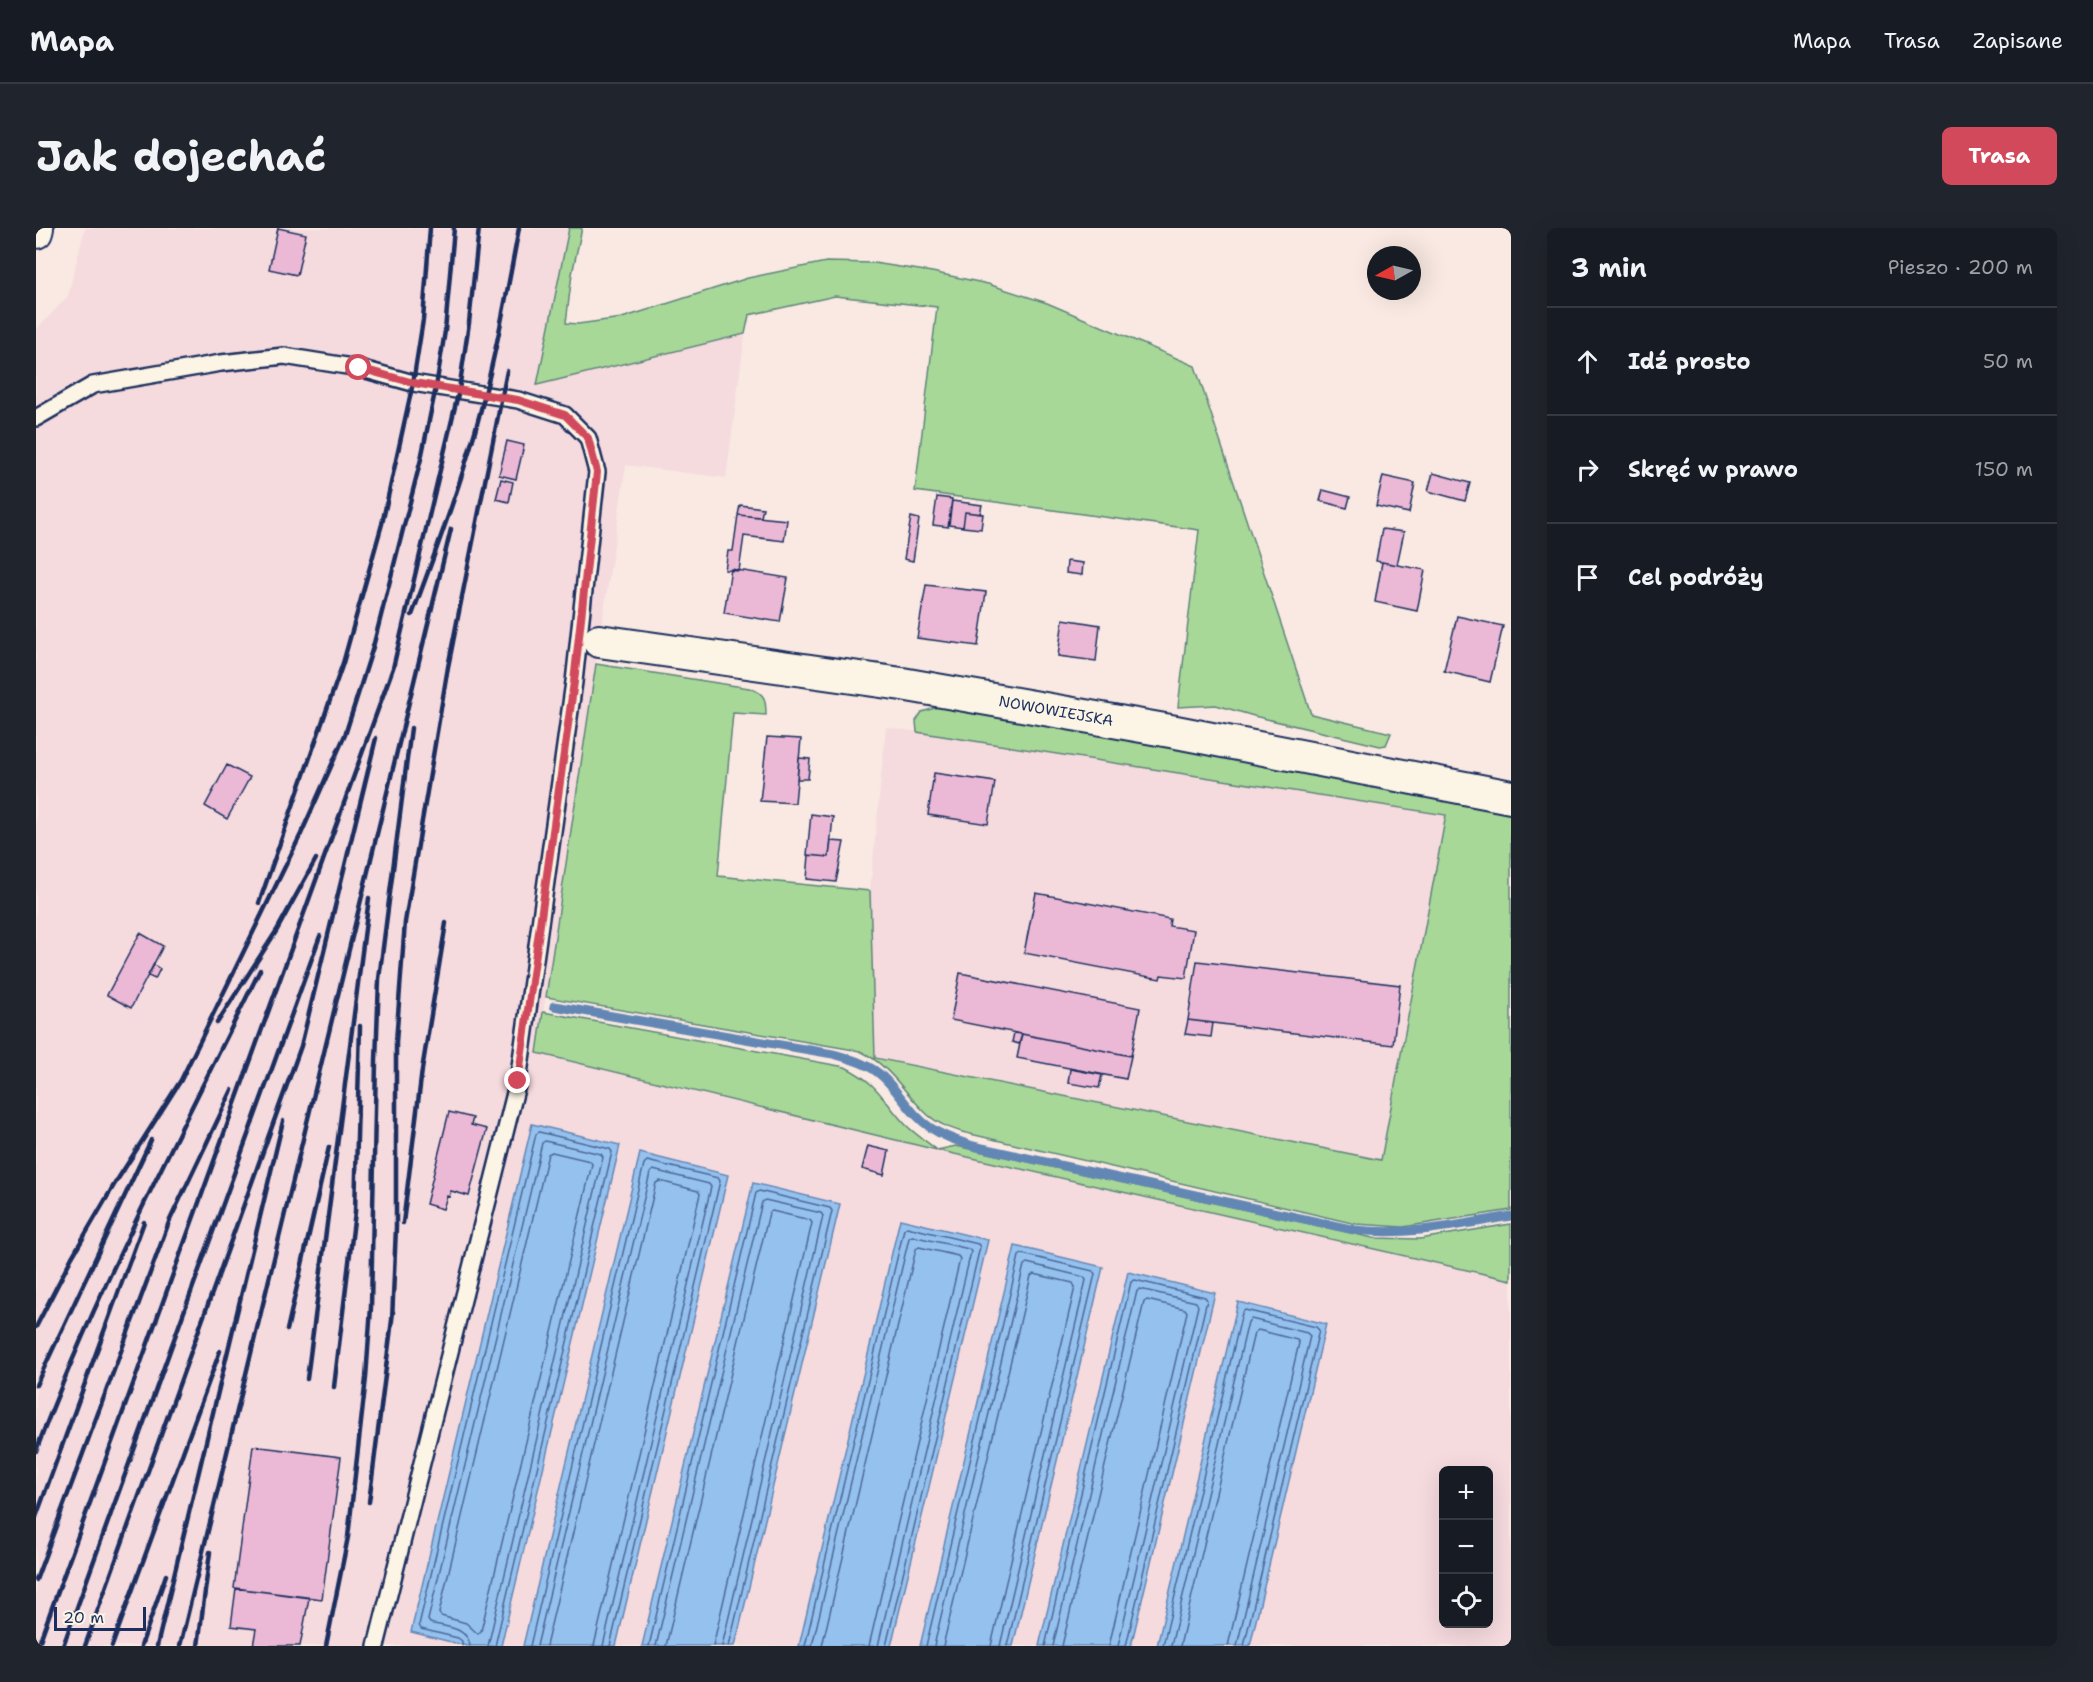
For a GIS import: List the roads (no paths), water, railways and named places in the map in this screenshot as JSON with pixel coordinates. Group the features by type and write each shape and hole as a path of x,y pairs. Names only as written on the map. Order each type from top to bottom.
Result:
{"street":[{"name":"NOWOWIEJSKA","path":"599,641 902,684 1176,732 1511,797"}],"lane":[{"path":"36,418 93,385 221,363 284,356 359,368 414,383 518,400 565,415 588,438 597,472 574,682 518,1081 376,1646"}],"water":[{"path":"532,1124 620,1145 501,1646 467,1646 411,1632"},
{"path":"640,1153 728,1175 616,1646 523,1646"},
{"path":"753,1183 840,1204 735,1646 642,1646"},
{"path":"900,1219 988,1240 891,1646 799,1646"},
{"path":"1015,1246 1103,1267 1013,1646 920,1646"},
{"path":"1128,1272 1215,1293 1131,1646 1039,1646"},
{"path":"1238,1302 1326,1324 1250,1646 1157,1646"}],"waterway":[{"path":"554,1006 833,1054 860,1062 878,1072 924,1123 941,1134 973,1146 1355,1230 1415,1231 1511,1216"}],"railway":[{"path":"259,903 343,663 382,524 413,383 423,320 430,228"},
{"path":"36,1327 72,1257 114,1185 181,1080 301,834 345,735 373,647 421,459 445,331 454,228"},
{"path":"38,1646 393,668 459,390 479,228"},
{"path":"412,615 449,515 484,399 519,228"},
{"path":"392,1321 396,1227 396,1042 405,922 448,667 507,371"},
{"path":"180,1646 451,529"},
{"path":"326,1646 348,1537 366,1378 371,1307 379,979 411,728"},
{"path":"85,1646 301,1046 376,738"},
{"path":"217,1023 277,930 316,859"},
{"path":"307,1379 369,898"},
{"path":"403,1223 422,1070 446,923"},
{"path":"63,1646 320,936"},
{"path":"36,1451 86,1328 171,1148 260,970"},
{"path":"334,1387 355,1212 360,1026"},
{"path":"36,1580 169,1222 232,1090"},
{"path":"157,1646 283,1121"},
{"path":"36,1385 151,1140"},
{"path":"287,1330 329,1147"},
{"path":"36,1517 144,1222"},
{"path":"369,1502 393,1312"},
{"path":"112,1646 220,1351"},
{"path":"198,1646 210,1552"},
{"path":"141,1646 166,1575"}]}
